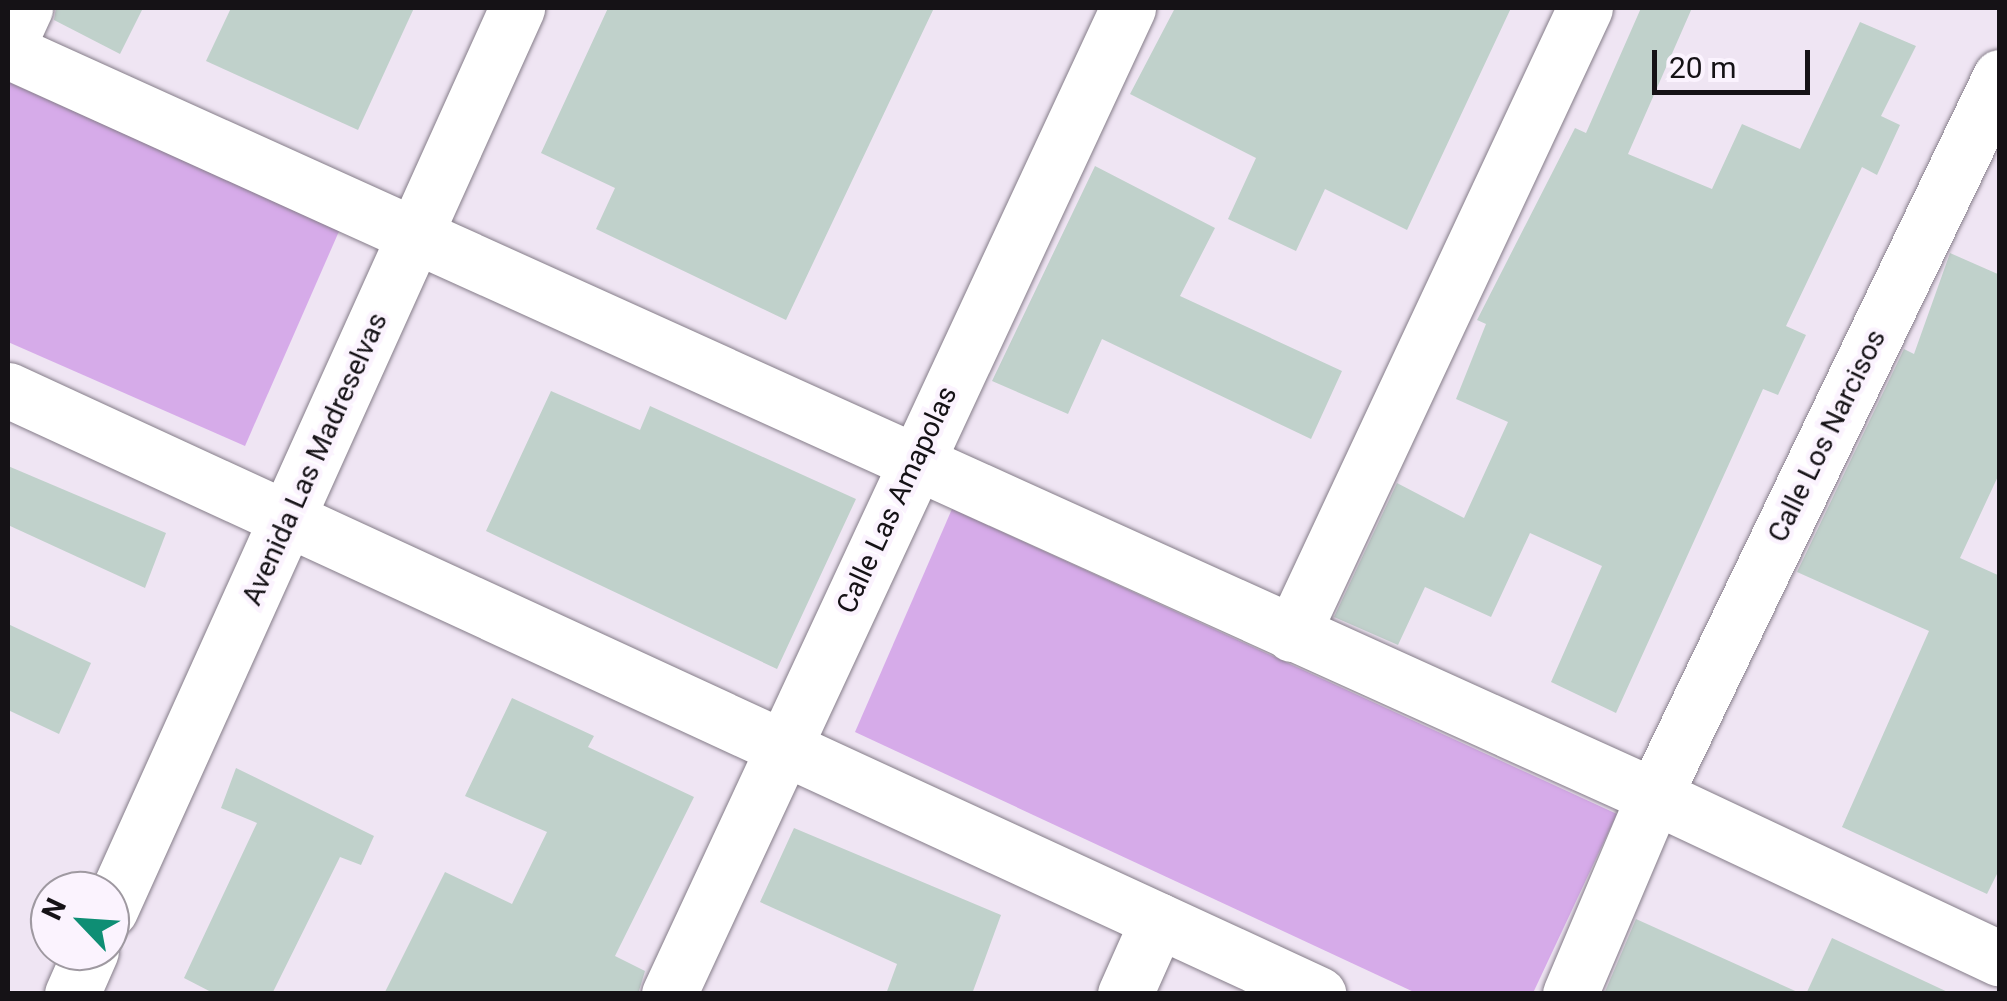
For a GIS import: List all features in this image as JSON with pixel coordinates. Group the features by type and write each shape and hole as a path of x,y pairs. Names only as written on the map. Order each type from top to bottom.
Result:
{"street":[{"path":"25,8 8,48 913,465 1654,796 2000,960"},
{"name":"Avenida Las Madreselvas","path":"128,871 517,8"},
{"name":"Calle Las Amapolas","path":"669,994 1128,8"},
{"path":"1292,634 1585,8"},
{"name":"Calle Los Narcisos","path":"1570,994 1654,796 2000,77"},
{"path":"8,390 1318,994"},
{"path":"1125,994 1158,920"},
{"path":"72,994 82,971"}],"shaded area":[{"path":"8,82 340,229 245,446 8,342"},
{"path":"952,509 1617,814 1533,993 1416,993 855,732"}],"building":[{"path":"56,8 143,8 120,54 54,20"},
{"path":"231,8 414,8 358,130 206,61"},
{"path":"608,8 934,8 786,320 596,229 615,188 541,153"},
{"path":"1175,8 1511,8 1407,230 1325,189 1296,251 1228,219 1256,158 1130,94"},
{"path":"1641,8 1692,8 1628,154 1712,189 1742,124 1800,149 1860,22 1916,46 1881,116 1900,125 1877,175 1862,167 1786,326 1806,335 1778,395 1763,389 1616,713 1551,682 1602,566 1530,533 1491,617 1425,587 1398,645 1334,617 1397,483 1464,518 1508,422 1456,399 1486,324 1477,320 1575,128 1586,133"},
{"path":"1095,166 1215,228 1180,296 1342,371 1311,439 1102,339 1068,414 992,381"},
{"path":"1950,253 2000,275 2000,472 1960,558 2000,576 2000,868 1987,894 1842,827 1929,631 1797,572 1904,349 1914,354"},
{"path":"551,391 640,430 650,406 856,499 777,669 486,531"},
{"path":"8,466 166,533 145,588 8,525"},
{"path":"8,624 91,663 59,734 8,710"},
{"path":"512,698 594,736 588,747 694,797 615,956 645,971 638,994 384,994 445,872 512,904 547,832 465,796"},
{"path":"236,768 374,836 361,865 340,857 272,994 215,994 184,978 257,823 221,808"},
{"path":"794,828 1001,915 972,994 886,994 897,964 760,902"},
{"path":"1636,919 1802,994 1604,994"},
{"path":"1832,938 1952,994 1806,994"}]}
